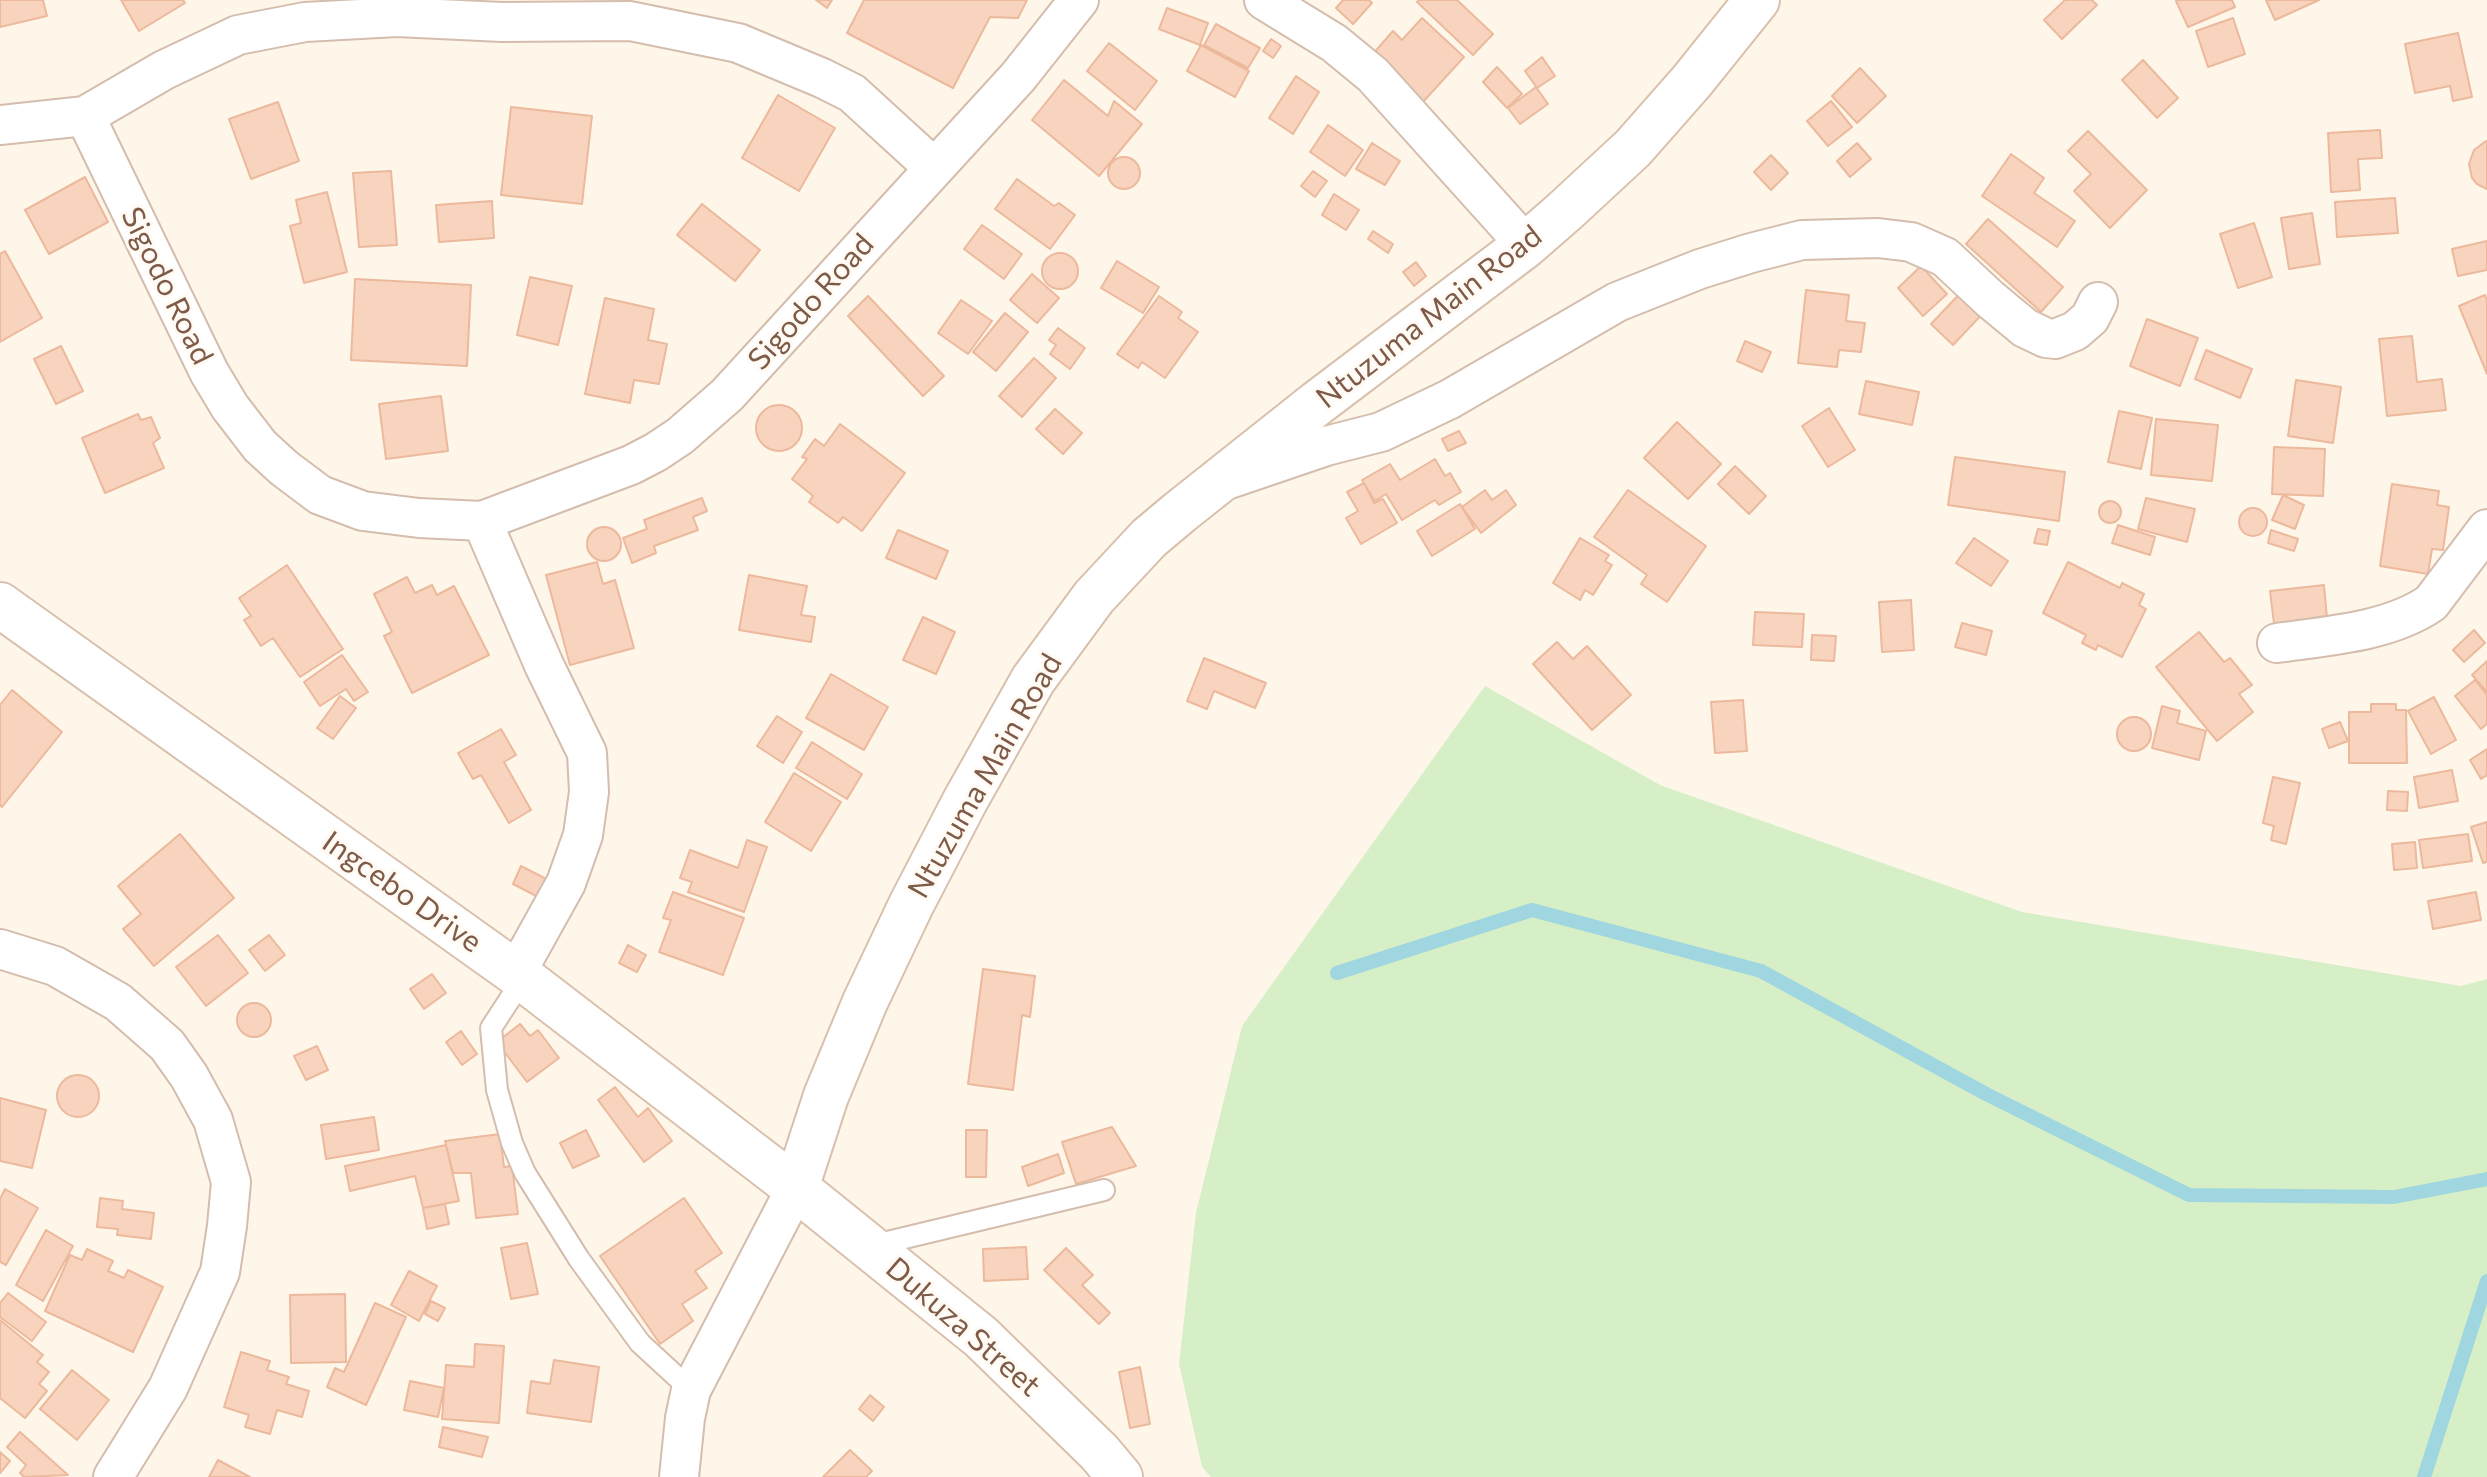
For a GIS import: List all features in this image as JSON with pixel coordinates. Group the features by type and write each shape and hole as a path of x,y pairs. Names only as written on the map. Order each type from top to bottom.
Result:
{"street":[{"name":"Sigodo Road","path":"85,116 209,372 230,407 260,446 320,495 363,511 482,521 631,465 680,436 727,395 1018,77 1079,0"},
{"path":"1264,0 1334,43 1373,75 1526,245"},
{"name":"Ntuzuma Main Road","path":"679,1477 691,1390 796,1188 826,1096 871,988 965,801 1033,680 1094,597 1140,548 1180,512 1316,404 1526,245 1633,148 1757,0"},
{"path":"0,125 85,116 164,70 238,35 305,22 397,17 502,22 630,21 738,43 822,78 852,93 933,167"},
{"path":"1217,483 1326,446 1381,432 1450,399 1617,302 1700,269 1802,240 1878,238 1911,242 1945,257 2025,328 2046,338 2055,339 2075,331 2090,318 2098,302"},
{"path":"482,521 544,665 587,753 589,792 583,835 566,883 519,976"},
{"path":"2277,643 2342,634 2405,618 2419,611 2431,603 2487,529"},
{"name":"Ingcebo Drive","path":"0,605 519,976 796,1188"},
{"path":"0,949 55,966 118,1002 167,1045 189,1076 213,1120 231,1182 220,1272 168,1388 113,1477"},
{"name":"Dukuza Street","path":"796,1188 981,1337 1099,1452 1120,1477"}],"lane":[{"path":"519,976 491,1028 497,1090 521,1163 579,1259 640,1343 691,1390"},
{"path":"871,1246 1104,1190"}],"green space":[{"path":"1485,686 1660,785 2022,912 2461,986 2487,979 2487,1477 1211,1477 1202,1467 1179,1364 1196,1213 1242,1026"}],"building":[{"path":"0,0 43,0 47,16 0,27"},
{"path":"121,0 183,0 185,3 139,31"},
{"path":"816,0 832,0 827,8"},
{"path":"864,0 1027,0 1018,18 990,17 953,88 847,33"},
{"path":"1343,0 1369,0 1372,3 1353,24 1336,8"},
{"path":"1457,0 1493,34 1473,55 1417,2"},
{"path":"2065,0 2092,0 2097,5 2062,39 2044,20"},
{"path":"2232,0 2235,7 2188,27 2176,1"},
{"path":"2266,0 2319,0 2275,20"},
{"path":"1167,8 1208,23 1200,45 1159,29"},
{"path":"1422,18 1464,57 1422,103 1371,56 1393,31 1402,40"},
{"path":"2233,18 2245,54 2208,67 2196,31"},
{"path":"1216,24 1260,48 1248,68 1204,45"},
{"path":"2458,33 2472,97 2453,101 2450,86 2415,93 2405,44"},
{"path":"1271,39 1281,46 1273,58 1263,51"},
{"path":"1109,43 1157,81 1135,110 1087,71"},
{"path":"1201,45 1249,71 1235,97 1187,71"},
{"path":"1542,57 1555,76 1537,88 1525,71"},
{"path":"2143,60 2178,98 2157,118 2122,80"},
{"path":"1497,67 1522,94 1507,108 1483,82"},
{"path":"1860,68 1886,96 1857,123 1832,96"},
{"path":"1296,76 1319,92 1293,134 1269,118"},
{"path":"1064,80 1108,116 1114,101 1142,124 1099,176 1032,120"},
{"path":"1536,87 1548,104 1520,124 1508,108"},
{"path":"778,95 835,128 799,191 742,158"},
{"path":"1831,101 1852,127 1828,146 1807,121"},
{"path":"278,102 299,161 251,179 229,119"},
{"path":"511,107 592,116 582,204 501,195"},
{"path":"1328,125 1363,150 1345,176 1310,152"},
{"path":"2380,130 2382,158 2358,159 2360,190 2331,192 2328,133"},
{"path":"2088,131 2147,190 2110,228 2074,191 2091,174 2068,151"},
{"path":"2487,141 2487,189 2472,178 2469,164 2474,150"},
{"path":"1372,143 1400,161 1385,185 1356,169"},
{"path":"1857,143 1871,159 1850,177 1837,161"},
{"path":"2011,154 2044,178 2034,193 2075,221 2057,247 1982,196"},
{"path":"1771,155 1788,173 1771,190 1754,172"},
{"path":"1124,157 1136,161 1140,173 1136,185 1124,189 1112,185 1108,173 1112,161"},
{"path":"391,171 397,245 359,247 353,173"},
{"path":"1313,171 1327,181 1315,197 1301,186"},
{"path":"85,177 108,222 49,254 25,210"},
{"path":"1017,179 1054,206 1059,203 1075,215 1050,249 995,209"},
{"path":"327,192 347,272 304,283 290,226 301,223 296,200"},
{"path":"1334,194 1359,210 1346,230 1322,215"},
{"path":"2395,198 2398,233 2337,237 2335,202"},
{"path":"492,201 494,238 439,242 436,205"},
{"path":"702,204 760,250 735,281 677,235"},
{"path":"2312,213 2320,264 2289,269 2281,218"},
{"path":"1988,219 2063,287 2041,312 1966,244"},
{"path":"2254,223 2272,277 2238,288 2220,234"},
{"path":"982,225 1022,254 1004,279 964,249"},
{"path":"1373,231 1393,244 1388,253 1368,239"},
{"path":"2487,241 2487,270 2458,276 2452,249"},
{"path":"5,251 42,318 0,342 0,254"},
{"path":"1060,253 1072,259 1078,271 1072,283 1060,289 1048,283 1042,271 1048,259"},
{"path":"1117,261 1159,287 1143,313 1101,288"},
{"path":"1416,262 1426,276 1414,286 1403,272"},
{"path":"1921,266 1947,294 1923,316 1898,288"},
{"path":"1032,274 1059,298 1037,323 1010,300"},
{"path":"530,277 572,286 558,345 517,335"},
{"path":"355,279 471,285 467,366 351,360"},
{"path":"1966,287 1988,308 1953,345 1931,324"},
{"path":"1806,290 1849,295 1846,321 1865,323 1861,352 1839,350 1837,367 1798,363"},
{"path":"2485,295 2487,301 2487,374 2459,306"},
{"path":"868,296 944,376 923,396 848,316"},
{"path":"1159,296 1182,312 1178,318 1198,332 1165,378 1142,362 1138,368 1117,354"},
{"path":"605,298 654,309 648,340 667,344 659,384 634,380 630,403 585,394"},
{"path":"961,300 992,321 968,354 938,333"},
{"path":"1005,313 1028,332 996,371 973,352"},
{"path":"2147,319 2198,338 2180,386 2130,366"},
{"path":"1058,328 1085,348 1070,369 1050,354 1056,345 1049,340"},
{"path":"2412,336 2417,382 2442,379 2446,410 2387,416 2379,339"},
{"path":"1745,341 1771,352 1762,372 1737,361"},
{"path":"61,346 83,391 56,404 34,359"},
{"path":"2206,350 2252,369 2240,398 2195,379"},
{"path":"1034,358 1056,378 1022,417 999,396"},
{"path":"2296,380 2341,387 2333,443 2288,436"},
{"path":"1866,381 1919,392 1912,425 1859,414"},
{"path":"441,396 448,451 386,459 379,404"},
{"path":"779,405 795,412 802,428 795,444 779,451 763,444 756,428 763,412"},
{"path":"1829,408 1855,450 1828,467 1802,426"},
{"path":"1055,409 1082,433 1063,454 1036,429"},
{"path":"2119,411 2152,418 2141,469 2108,462"},
{"path":"138,414 141,420 151,417 160,438 153,443 164,468 105,493 82,438"},
{"path":"2156,419 2218,425 2212,481 2151,475"},
{"path":"1677,422 1721,464 1688,499 1644,458"},
{"path":"840,424 905,473 862,531 843,517 838,523 809,502 813,496 792,479 807,459 802,457 815,439 824,446"},
{"path":"1459,431 1466,443 1448,451 1442,439"},
{"path":"2274,447 2325,449 2323,496 2272,494"},
{"path":"1955,457 2065,472 2059,521 1948,505"},
{"path":"1435,459 1445,476 1450,473 1461,492 1439,505 1435,500 1402,520 1386,494 1375,501 1362,480 1390,464 1400,480"},
{"path":"1735,466 1766,496 1749,514 1718,484"},
{"path":"1364,483 1374,503 1383,499 1397,523 1361,544 1346,518 1358,511 1347,492"},
{"path":"2392,484 2439,491 2437,505 2449,507 2443,550 2432,549 2428,574 2380,566"},
{"path":"1485,490 1492,500 1506,490 1516,505 1481,533 1462,507"},
{"path":"1628,490 1706,546 1667,602 1641,584 1647,575 1594,537"},
{"path":"2283,495 2304,505 2295,529 2272,520"},
{"path":"702,498 707,511 693,517 698,530 654,546 656,553 632,563 623,538 647,529 644,520"},
{"path":"2146,498 2195,509 2187,542 2138,529"},
{"path":"2110,501 2118,504 2121,512 2118,520 2110,523 2102,520 2099,512 2102,504"},
{"path":"1460,504 1475,529 1432,556 1417,531"},
{"path":"2253,508 2263,512 2267,522 2263,532 2253,536 2243,532 2239,522 2243,512"},
{"path":"2118,525 2155,537 2150,555 2112,543"},
{"path":"604,527 616,532 621,544 616,556 604,561 592,556 587,544 592,532"},
{"path":"2038,529 2050,531 2047,545 2034,543"},
{"path":"898,530 948,551 936,579 886,558"},
{"path":"2271,530 2298,539 2294,551 2268,543"},
{"path":"1580,538 1609,555 1605,561 1612,565 1593,595 1585,590 1580,600 1553,583"},
{"path":"1974,538 2008,561 1991,586 1956,563"},
{"path":"597,562 603,584 615,580 634,648 570,665 546,575"},
{"path":"2068,562 2120,588 2122,583 2144,594 2139,605 2146,609 2122,657 2098,645 2096,650 2082,643 2086,635 2043,613"},
{"path":"287,565 343,649 300,677 273,638 261,646 244,620 251,616 239,598"},
{"path":"749,575 807,586 801,615 815,617 811,642 739,630"},
{"path":"407,577 415,593 432,585 437,595 454,586 489,655 412,693 384,636 392,632 374,594"},
{"path":"2324,585 2327,618 2274,624 2270,591"},
{"path":"1911,600 1914,650 1882,652 1879,602"},
{"path":"1755,612 1804,614 1802,647 1753,645"},
{"path":"923,617 955,632 936,674 903,660"},
{"path":"1962,623 1992,631 1986,655 1955,647"},
{"path":"2474,630 2485,643 2464,662 2453,650"},
{"path":"2199,632 2224,662 2230,658 2252,685 2239,694 2253,712 2217,741 2156,667"},
{"path":"1812,635 1836,636 1834,661 1811,660"},
{"path":"1557,642 1573,659 1587,646 1631,695 1592,730 1533,664"},
{"path":"342,655 368,692 354,701 346,689 320,706 304,682"},
{"path":"1204,658 1266,683 1255,708 1214,691 1207,709 1187,701"},
{"path":"2487,661 2487,692 2472,675"},
{"path":"831,674 888,707 864,750 806,718"},
{"path":"2475,680 2487,695 2487,724 2481,729 2455,696"},
{"path":"12,690 62,732 2,807 0,705"},
{"path":"340,696 356,708 333,739 317,728"},
{"path":"2434,697 2456,740 2431,754 2408,711"},
{"path":"1743,700 1747,751 1715,753 1711,702"},
{"path":"2371,704 2396,704 2396,710 2406,710 2407,763 2349,763 2349,712 2371,712"},
{"path":"2162,706 2180,711 2177,723 2206,731 2199,760 2152,748"},
{"path":"777,716 802,732 783,763 757,746"},
{"path":"2134,717 2146,722 2151,734 2146,746 2134,751 2122,746 2117,734 2122,722"},
{"path":"2340,722 2348,741 2329,748 2322,729"},
{"path":"501,729 516,755 504,762 531,810 509,823 481,775 473,779 458,753"},
{"path":"812,742 862,774 847,799 796,768"},
{"path":"2487,749 2487,775 2481,779 2470,760"},
{"path":"2452,770 2458,801 2419,808 2414,777"},
{"path":"794,773 841,802 811,851 765,822"},
{"path":"2273,777 2300,783 2286,844 2271,840 2274,826 2263,823"},
{"path":"2388,791 2408,792 2407,811 2387,810"},
{"path":"2487,822 2487,862 2483,863 2471,827"},
{"path":"180,834 234,898 154,966 123,929 141,914 118,886"},
{"path":"2468,834 2472,861 2423,868 2419,840"},
{"path":"747,840 767,847 744,912 688,892 692,882 680,878 690,850 738,868"},
{"path":"2415,842 2417,868 2394,870 2392,844"},
{"path":"521,866 556,884 548,902 513,884"},
{"path":"673,892 744,918 723,975 659,952 671,920 663,918"},
{"path":"2476,892 2481,920 2433,929 2428,901"},
{"path":"218,935 248,973 206,1006 176,967"},
{"path":"269,935 285,955 265,971 249,950"},
{"path":"628,945 646,955 637,972 619,963"},
{"path":"983,969 1035,976 1030,1017 1022,1015 1013,1090 968,1084"},
{"path":"432,974 446,993 424,1009 410,989"},
{"path":"254,1003 266,1008 271,1020 266,1032 254,1037 242,1032 237,1020 242,1008"},
{"path":"520,1024 530,1036 538,1030 559,1058 527,1082 497,1042"},
{"path":"461,1031 477,1054 462,1065 446,1042"},
{"path":"317,1046 328,1070 306,1080 294,1056"},
{"path":"78,1075 93,1081 99,1096 93,1111 78,1117 63,1111 57,1096 63,1081"},
{"path":"615,1087 638,1117 648,1108 672,1141 644,1162 598,1100"},
{"path":"0,1098 46,1110 32,1168 0,1161"},
{"path":"374,1117 379,1150 326,1159 321,1125"},
{"path":"1112,1127 1136,1166 1076,1184 1062,1142"},
{"path":"586,1130 599,1156 573,1168 560,1143"},
{"path":"966,1130 987,1130 986,1177 966,1177"},
{"path":"500,1134 504,1167 512,1166 518,1214 476,1218 471,1173 453,1173 445,1141"},
{"path":"446,1145 459,1201 423,1208 415,1176 350,1191 345,1166"},
{"path":"1058,1154 1064,1173 1028,1186 1022,1167"},
{"path":"5,1189 38,1208 6,1265 0,1262 0,1199"},
{"path":"100,1198 123,1201 122,1209 154,1213 151,1239 117,1235 118,1229 97,1227"},
{"path":"684,1198 722,1253 695,1271 707,1288 682,1304 693,1321 660,1344 600,1256"},
{"path":"445,1204 449,1224 427,1229 423,1208"},
{"path":"46,1230 73,1246 43,1301 16,1285"},
{"path":"527,1243 538,1294 511,1299 501,1248"},
{"path":"1026,1247 1028,1279 984,1281 983,1249"},
{"path":"1066,1248 1093,1275 1082,1285 1110,1313 1099,1324 1044,1270"},
{"path":"87,1249 113,1261 108,1271 124,1278 128,1270 163,1287 133,1352 45,1311 70,1255 82,1260"},
{"path":"409,1271 437,1286 419,1321 391,1305"},
{"path":"8,1293 46,1322 32,1341 0,1317 0,1303"},
{"path":"345,1294 346,1362 291,1363 290,1295"},
{"path":"431,1301 445,1308 438,1321 425,1314"},
{"path":"375,1303 406,1317 366,1405 327,1387 335,1368 344,1372"},
{"path":"0,1320 43,1355 37,1362 49,1372 39,1384 47,1391 25,1418 0,1398"},
{"path":"475,1344 504,1346 499,1423 442,1419 446,1365 474,1367"},
{"path":"241,1352 270,1361 267,1370 289,1377 286,1384 309,1391 302,1417 277,1410 270,1434 245,1427 249,1415 224,1407"},
{"path":"554,1360 599,1367 591,1422 527,1413 531,1381 550,1384"},
{"path":"1140,1367 1150,1424 1130,1428 1119,1372"},
{"path":"72,1370 109,1400 77,1440 40,1409"},
{"path":"410,1381 444,1388 438,1417 404,1410"},
{"path":"870,1395 884,1407 873,1421 859,1409"},
{"path":"443,1427 488,1437 482,1457 439,1447"},
{"path":"20,1432 68,1475 24,1477 20,1473 26,1465 7,1447"},
{"path":"850,1450 872,1471 866,1477 823,1477"},
{"path":"0,1452 10,1461 0,1473"},
{"path":"218,1460 250,1477 209,1477"}],"waterway":[{"path":"1337,973 1532,910 1761,971 1986,1094 2189,1195 2394,1197 2487,1179"},
{"path":"2424,1477 2487,1281"}]}
